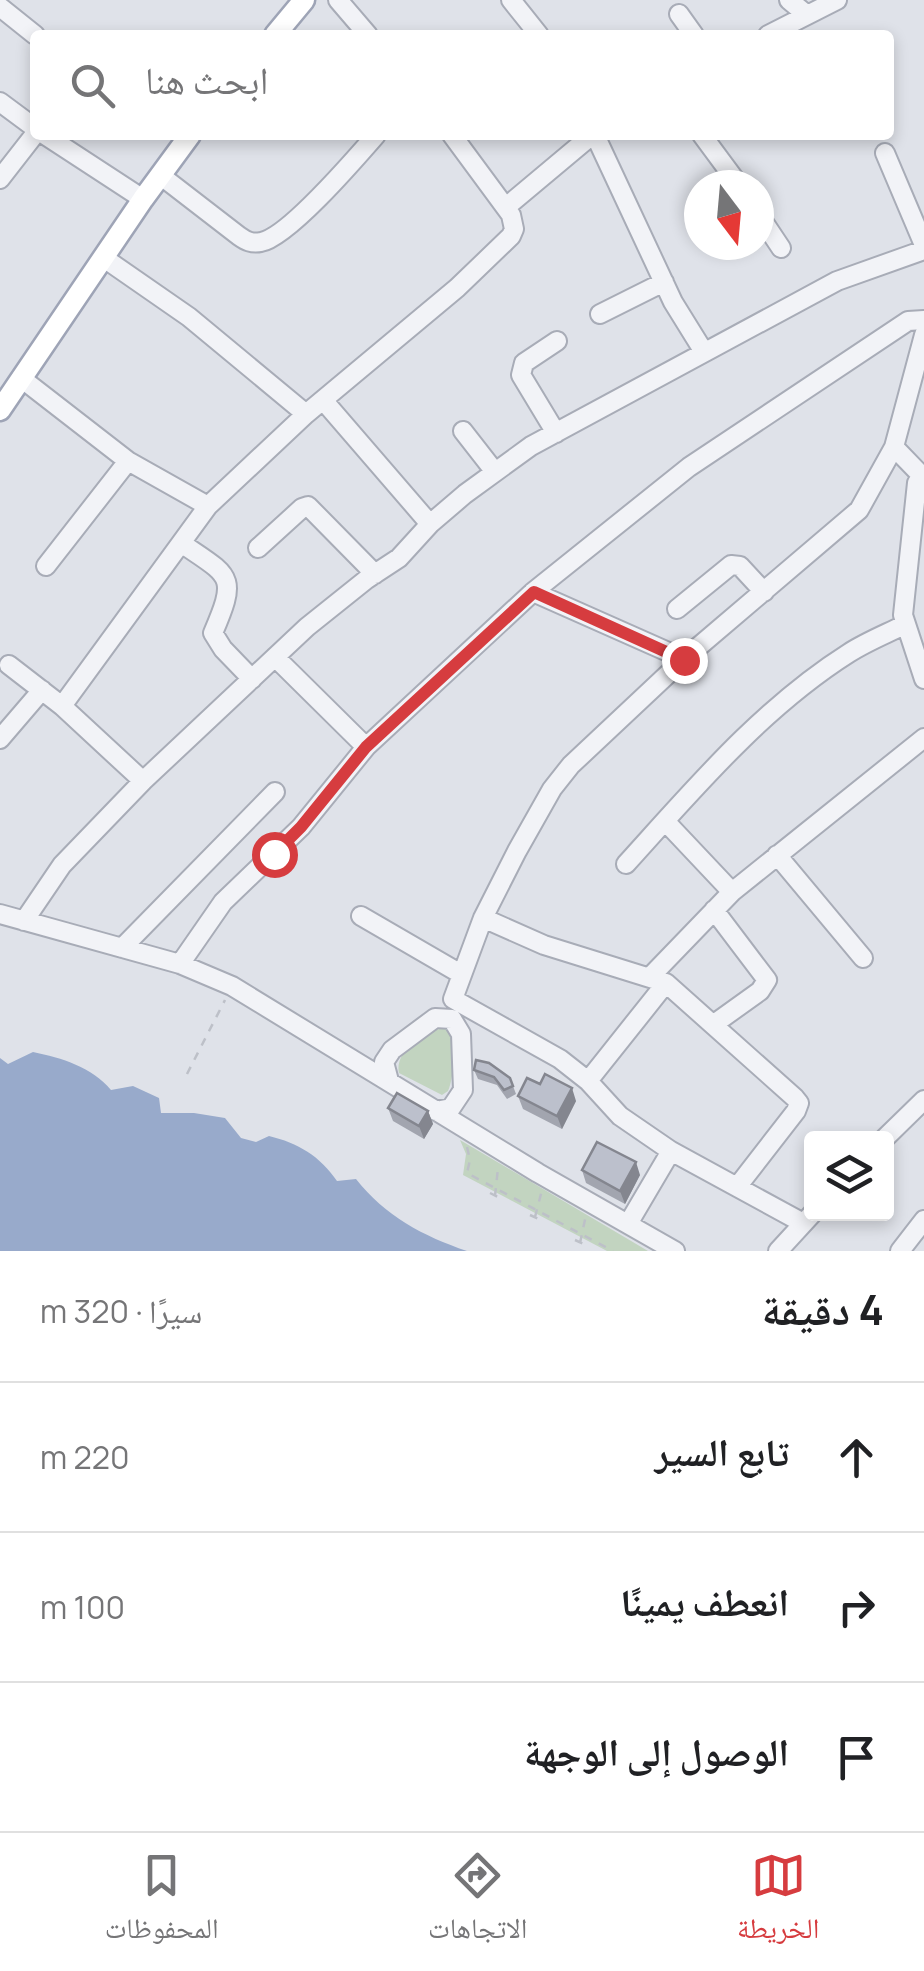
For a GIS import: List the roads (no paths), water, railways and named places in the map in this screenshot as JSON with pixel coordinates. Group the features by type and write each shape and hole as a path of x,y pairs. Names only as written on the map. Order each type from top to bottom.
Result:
{"main road":[{"path":"279,30 304,0"},
{"path":"0,410 186,140"}],"street":[{"path":"338,0 364,30"},
{"path":"512,0 535,30"},
{"path":"789,0 807,15"},
{"path":"778,30 837,0"},
{"path":"0,8 30,32"},
{"path":"679,14 690,30"},
{"path":"0,102 30,127"},
{"path":"0,180 30,138"},
{"path":"53,140 143,198"},
{"path":"160,175 239,236 259,243 276,235 333,184 372,140"},
{"path":"62,706 208,506 306,414 444,300 514,229 506,207 456,140"},
{"path":"506,207 588,140"},
{"path":"596,140 664,282 704,352"},
{"path":"706,140 728,170"},
{"path":"24,921 62,865 143,782 337,602 400,558 430,524 495,472 531,446 837,281 924,248 886,153"},
{"path":"774,239 780,248"},
{"path":"104,258 189,317 306,414"},
{"path":"600,314 664,282"},
{"path":"180,964 223,902 301,827 366,747 534,592 702,458 908,321 924,320"},
{"path":"352,1058 392,1050 435,1018 453,999 483,918 529,827 562,776 684,660 850,520 869,495 894,447 924,335"},
{"path":"556,433 530,392 521,368 557,341"},
{"path":"22,378 128,461 208,506"},
{"path":"323,400 430,524"},
{"path":"463,431 495,472"},
{"path":"894,447 922,477 916,483 903,604 904,625 924,679"},
{"path":"46,566 128,461"},
{"path":"258,548 308,506 375,574"},
{"path":"182,544 225,576 227,600 213,633 222,649 252,680"},
{"path":"677,608 731,564 740,566 764,592"},
{"path":"534,592 684,660"},
{"path":"626,864 726,756 797,690 851,651 904,625"},
{"path":"275,658 366,747"},
{"path":"9,665 62,706 143,782"},
{"path":"0,740 42,690"},
{"path":"588,1081 658,980 714,910 777,854 924,738"},
{"path":"122,948 274,792"},
{"path":"665,821 732,892"},
{"path":"777,854 862,958"},
{"path":"714,910 767,980 760,991 714,1024"},
{"path":"0,914 180,964 232,986 436,1111 470,1138 675,1251"},
{"path":"361,916 461,974"},
{"path":"483,918 544,945 658,980 714,1024 798,1102 796,1111 738,1187"},
{"path":"453,999 460,1028 470,1138"},
{"path":"453,999 560,1058 620,1116 671,1151 804,1217"},
{"path":"435,1018 452,1019 460,1028"},
{"path":"389,1082 384,1062 392,1050"},
{"path":"436,1111 451,1108 463,1090"},
{"path":"892,1131 924,1100"},
{"path":"628,1224 671,1151"},
{"path":"900,1251 924,1220"},
{"path":"778,1251 804,1221"}],"water":[{"path":"33,1052 76,1065 111,1090 133,1086 159,1098 161,1113 225,1118 241,1138 256,1142 269,1136 289,1142 316,1158 337,1181 356,1179 379,1204 406,1223 467,1251 0,1251 0,1058 8,1064"}]}
